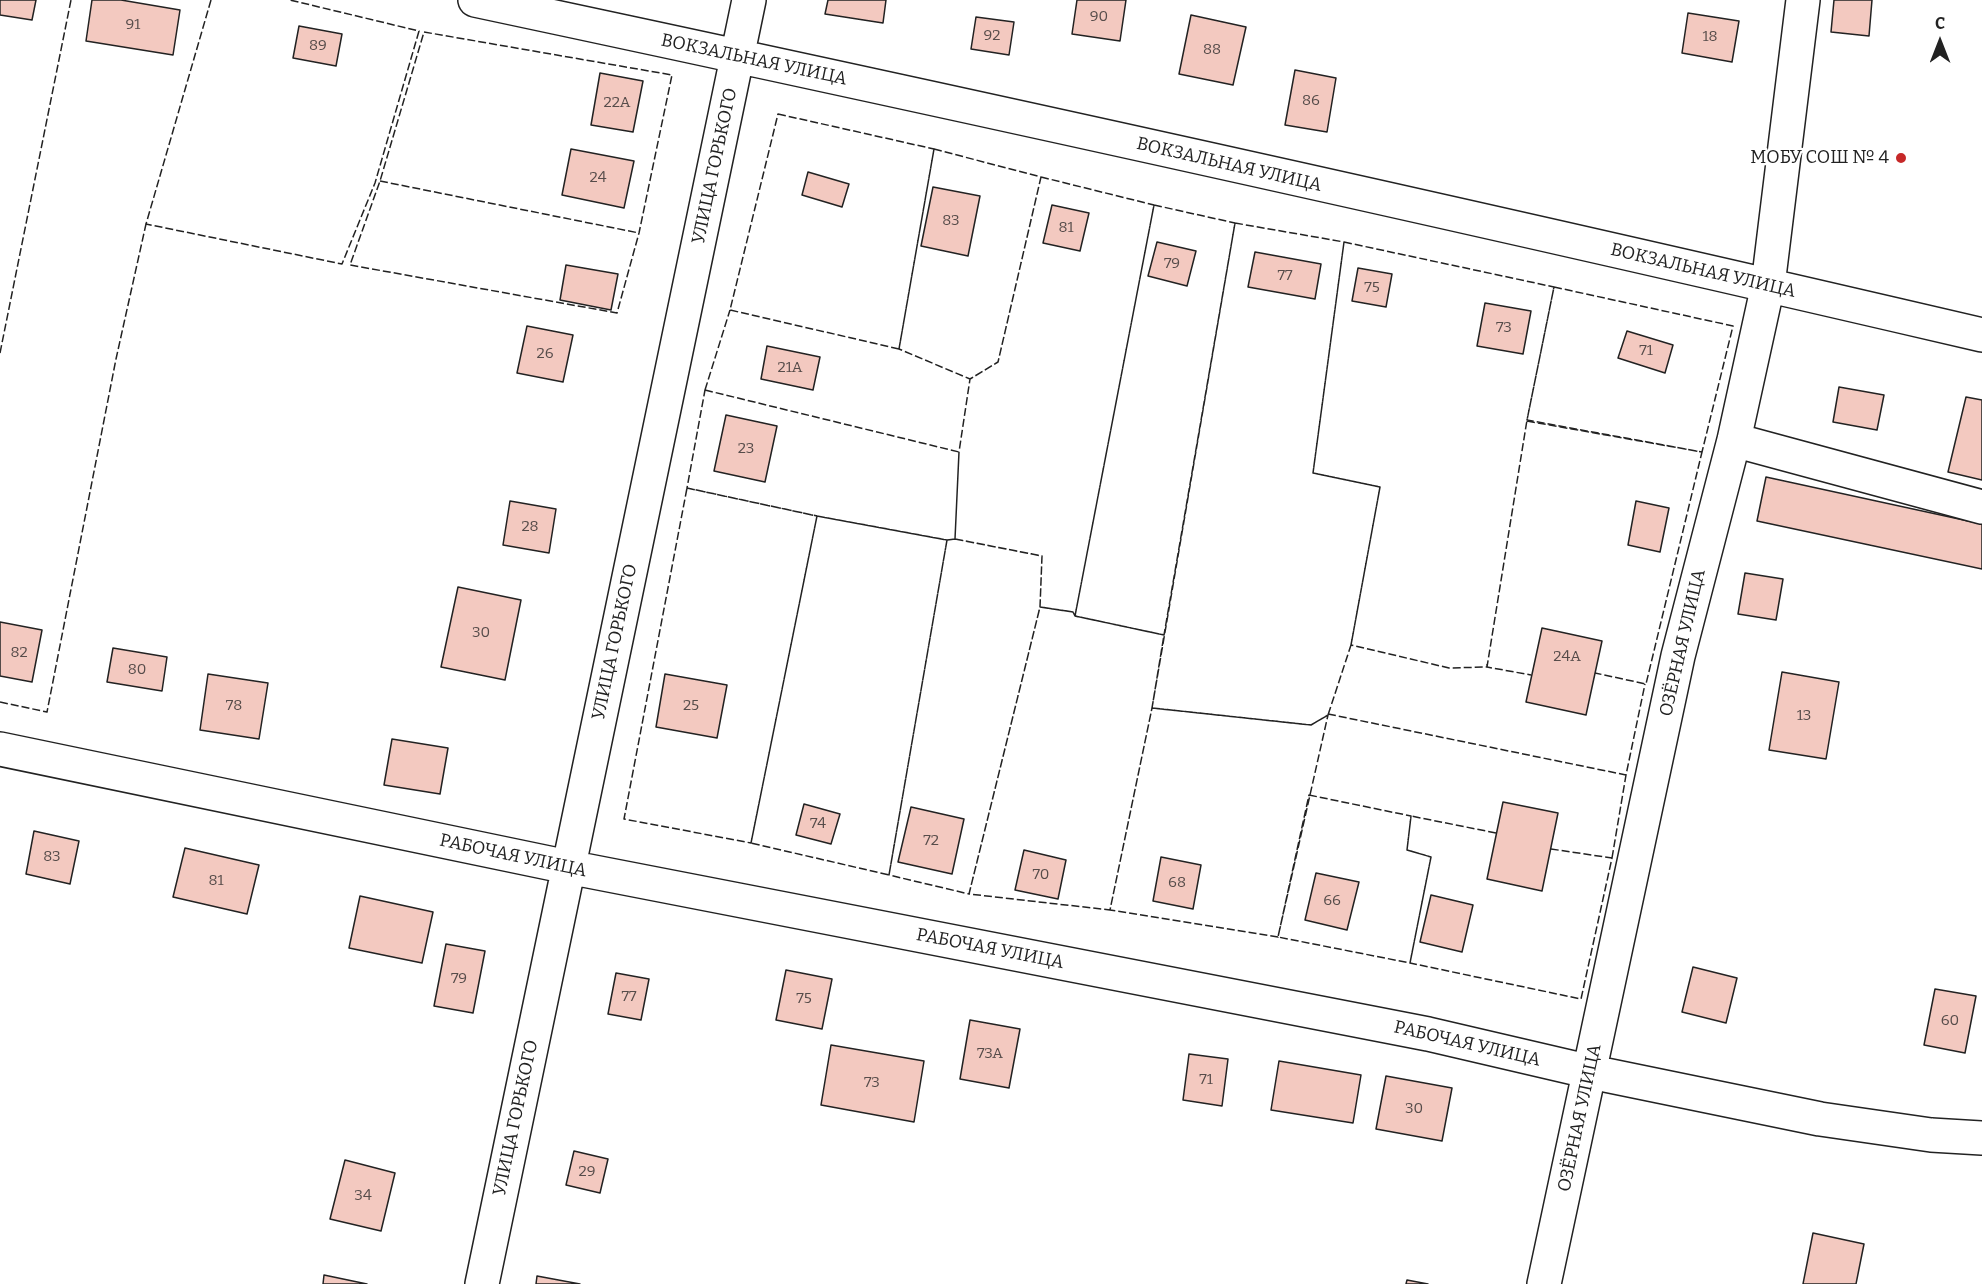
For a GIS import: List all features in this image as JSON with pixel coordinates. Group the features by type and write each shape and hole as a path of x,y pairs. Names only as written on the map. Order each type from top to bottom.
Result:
{"street":[{"name":"ВОКЗАЛЬНАЯ УЛИЦА","path":"475,0 738,56 1768,285 1982,335"},
{"name":"УЛИЦА ГОРЬКОГО","path":"482,1284 749,0"},
{"name":"ОЗЁРНАЯ УЛИЦА","path":"1544,1284 1678,656 1734,440 1768,285 1803,0"},
{"path":"1734,440 1982,507"},
{"name":"РАБОЧАЯ УЛИЦА","path":"0,749 568,867 1417,1032 1590,1072 1820,1119 1931,1135 1982,1138"}],"building":[{"path":"0,0 36,0 32,20 0,15"},
{"path":"92,0 121,0 180,10 173,55 86,41"},
{"path":"828,0 886,0 883,23 825,14"},
{"path":"1077,0 1126,0 1120,41 1072,34"},
{"path":"1834,0 1872,0 1869,36 1831,32"},
{"path":"1688,13 1739,21 1732,62 1682,53"},
{"path":"1191,15 1246,27 1233,85 1179,74"},
{"path":"976,17 1014,22 1009,55 971,49"},
{"path":"299,26 342,34 336,66 293,58"},
{"path":"1295,70 1336,78 1327,132 1285,125"},
{"path":"600,73 643,81 633,132 591,125"},
{"path":"571,149 634,161 624,208 562,195"},
{"path":"808,172 849,184 842,207 802,195"},
{"path":"933,187 980,196 968,256 921,246"},
{"path":"1052,205 1089,213 1080,251 1043,243"},
{"path":"1157,242 1196,251 1187,286 1148,276"},
{"path":"1255,252 1321,264 1315,299 1248,287"},
{"path":"566,265 618,274 611,310 560,300"},
{"path":"1358,268 1392,274 1386,307 1352,301"},
{"path":"1485,303 1531,311 1523,354 1477,346"},
{"path":"527,326 573,335 563,382 517,373"},
{"path":"1627,331 1673,345 1665,373 1618,358"},
{"path":"767,346 820,357 813,390 761,379"},
{"path":"1839,387 1884,395 1877,430 1833,422"},
{"path":"1966,397 1982,400 1982,480 1948,472"},
{"path":"726,415 777,426 765,482 714,471"},
{"path":"1766,477 1982,524 1982,569 1757,521"},
{"path":"510,501 556,509 549,553 503,545"},
{"path":"1636,501 1669,508 1660,552 1628,545"},
{"path":"1745,573 1783,579 1776,620 1738,614"},
{"path":"458,587 521,600 505,680 441,667"},
{"path":"0,622 42,630 32,682 0,676"},
{"path":"1542,628 1602,641 1586,715 1526,702"},
{"path":"113,648 167,657 162,691 107,682"},
{"path":"1782,672 1839,682 1826,759 1769,750"},
{"path":"208,674 268,683 259,739 200,730"},
{"path":"665,674 727,685 717,738 656,727"},
{"path":"392,739 448,748 440,794 384,785"},
{"path":"1503,802 1558,813 1542,891 1487,879"},
{"path":"804,804 840,814 831,844 796,835"},
{"path":"911,807 964,819 952,874 898,862"},
{"path":"34,831 79,841 70,884 26,874"},
{"path":"185,848 259,865 247,914 173,897"},
{"path":"1024,850 1066,860 1058,899 1015,890"},
{"path":"1161,857 1201,865 1193,909 1153,901"},
{"path":"1316,873 1359,882 1347,930 1305,920"},
{"path":"1431,895 1473,905 1462,952 1420,942"},
{"path":"360,896 433,912 422,963 349,948"},
{"path":"446,944 485,951 473,1013 434,1006"},
{"path":"1693,967 1737,978 1726,1023 1682,1012"},
{"path":"786,970 832,979 822,1029 776,1020"},
{"path":"616,973 649,979 641,1020 608,1014"},
{"path":"1935,989 1976,996 1965,1053 1924,1045"},
{"path":"970,1020 1020,1029 1009,1088 960,1079"},
{"path":"831,1045 924,1061 914,1122 821,1105"},
{"path":"1189,1054 1228,1059 1222,1106 1183,1100"},
{"path":"1279,1061 1361,1075 1353,1123 1271,1110"},
{"path":"1386,1076 1452,1088 1442,1141 1376,1129"},
{"path":"574,1151 608,1159 600,1193 566,1185"},
{"path":"345,1160 395,1173 381,1231 330,1219"},
{"path":"1813,1233 1864,1244 1856,1284 1803,1284"},
{"path":"324,1275 367,1284 323,1284"},
{"path":"537,1276 580,1284 536,1284"},
{"path":"1407,1280 1428,1284 1406,1284"}],"fence":[{"path":"0,353 71,0"},
{"path":"211,0 146,224 342,264 375,183 419,31 290,0"},
{"path":"424,32 672,75 639,233 617,313 350,265 380,181 424,32"},
{"path":"778,114 934,149 899,349 730,310 778,114"},
{"path":"934,149 1041,177 998,362 970,379 899,349 934,149"},
{"path":"1041,177 1154,205 1075,616 1073,612 1040,607 1042,556 955,539 959,452 970,379 998,362 1041,177"},
{"path":"380,181 639,233"},
{"path":"1154,205 1235,223 1164,635 1075,616 1154,205"},
{"path":"1235,223 1344,242 1313,473 1380,487 1351,645 1328,715 1311,725 1152,708 1235,223"},
{"path":"0,702 47,712 116,359 146,224"},
{"path":"1344,242 1554,287 1527,420 1487,667 1449,668 1351,645 1380,487 1313,473 1344,242"},
{"path":"1554,287 1733,326 1702,452 1527,420 1554,287"},
{"path":"705,390 730,310"},
{"path":"705,390 959,452 955,539 947,540 817,516 687,488 705,390"},
{"path":"1527,421 1702,452 1646,684 1595,673"},
{"path":"687,488 817,516 751,843 624,819 687,488"},
{"path":"817,516 947,540 889,875 751,843 817,516"},
{"path":"955,539 1042,556 1040,607 969,894 889,875 947,540 955,539"},
{"path":"1040,607 1073,612 1075,616 1164,635 1152,708 1110,910 969,894 1040,607"},
{"path":"1487,664 1487,667 1531,675"},
{"path":"1328,714 1626,775 1645,684"},
{"path":"1152,708 1311,725 1328,715 1278,937 1110,910 1152,708"},
{"path":"1612,858 1626,775 1623,774"},
{"path":"1309,795 1411,816 1407,850 1431,857 1410,963 1278,937 1309,795"},
{"path":"1496,833 1411,816 1407,850 1431,857 1410,963 1581,999 1612,858 1551,849"}],"place":[{"name":"МОБУ СОШ № 4","path":"1901,158"}]}
